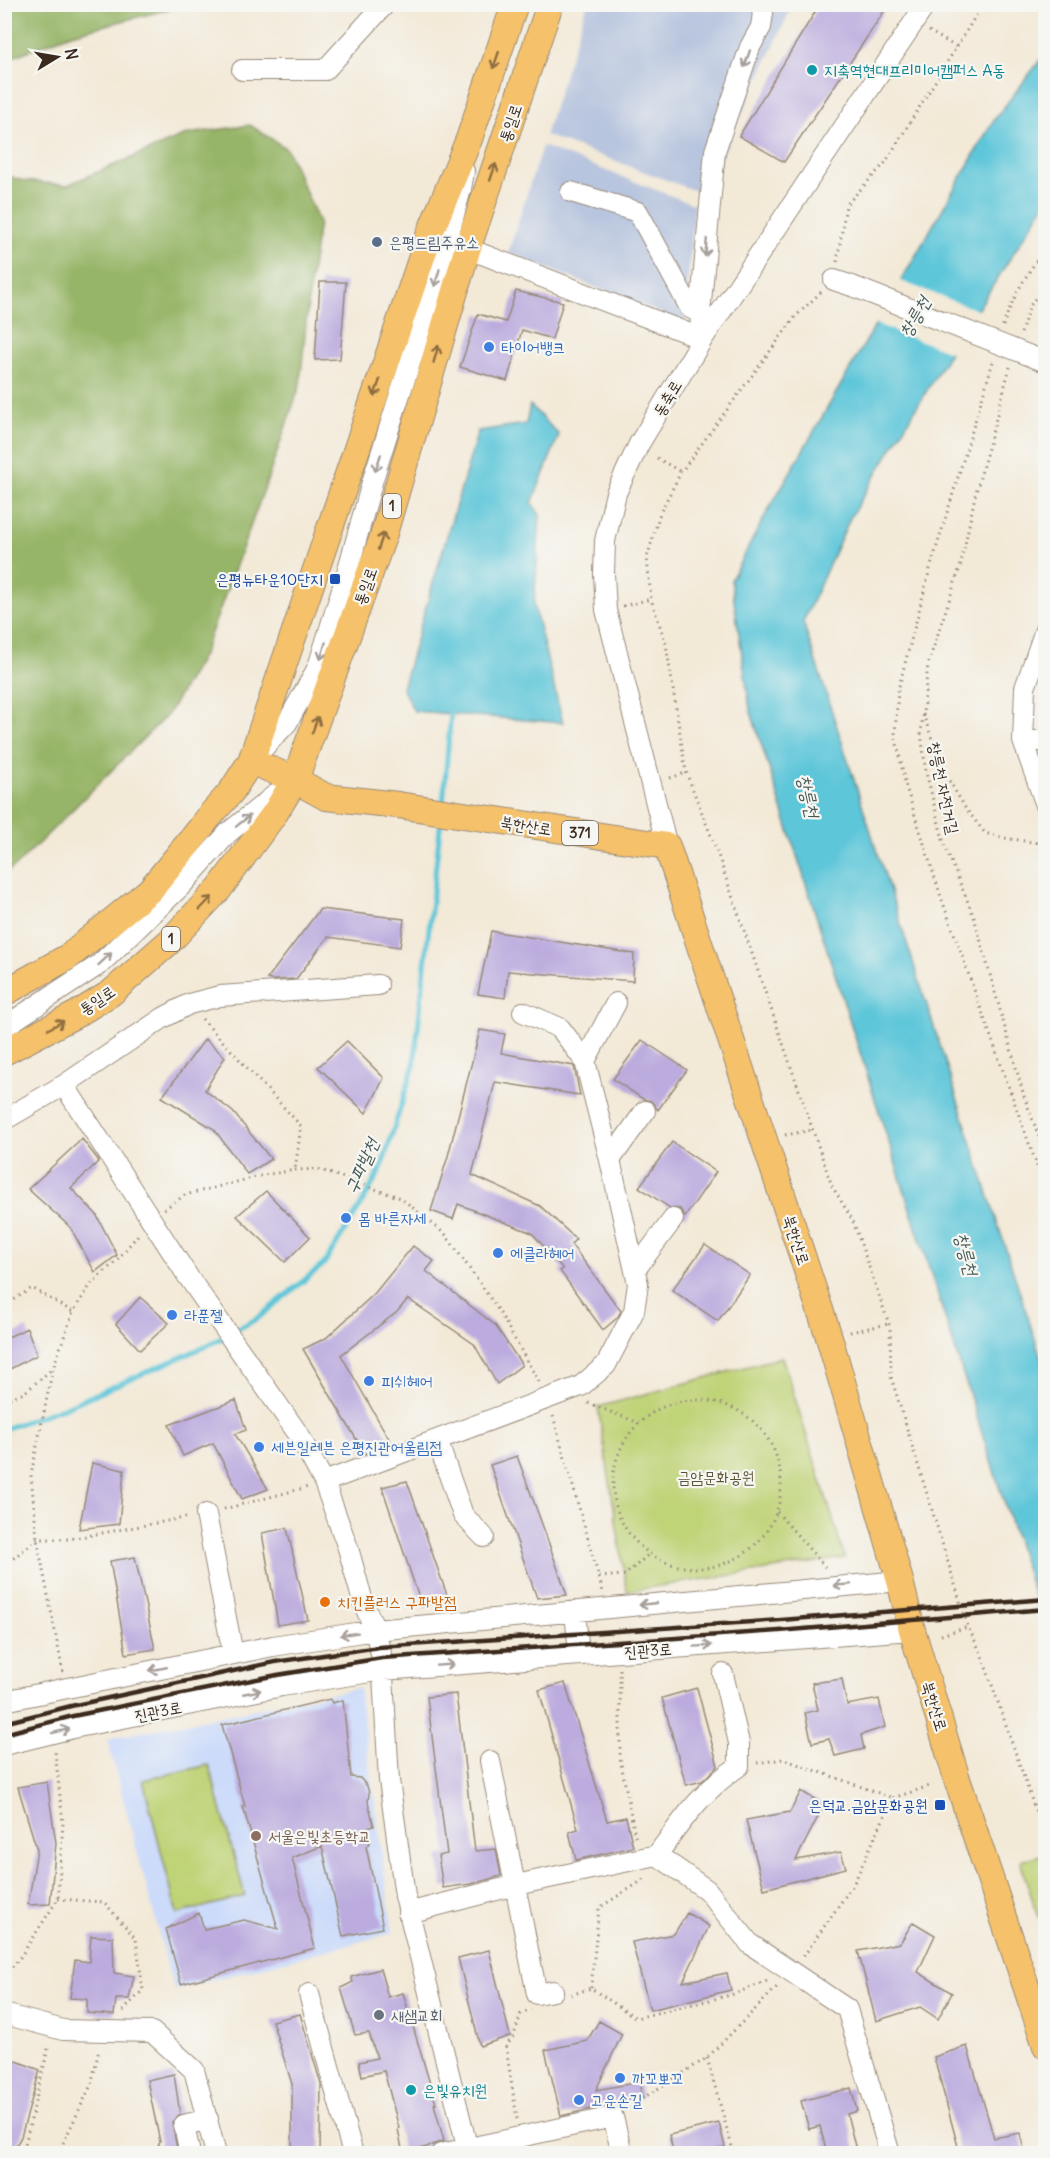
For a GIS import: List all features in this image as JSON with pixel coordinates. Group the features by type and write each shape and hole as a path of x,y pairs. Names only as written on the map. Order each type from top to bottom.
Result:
{"main road":[{"name":"통일로","path":"4,993 68,957 150,890 206,819 231,792 251,761 430,233 469,139 515,4"},
{"name":"통일로","path":"4,1052 77,1014 111,993 169,942 219,890 275,813 294,780 383,537 467,250 550,4"},
{"name":"북한산로","path":"251,761 294,780 326,798 398,804 667,846 829,1337 957,1779 1046,2046"}],"street":[{"path":"242,70 325,70 385,4"},
{"path":"467,250 675,327 702,340 700,313 715,151 750,47 761,27 763,13 759,4"},
{"name":"동축로","path":"667,846 606,610 605,541 616,493 639,444 702,340 926,4"},
{"path":"251,761 287,723 318,667 373,479 435,284 461,189 469,139"},
{"path":"571,192 638,212 690,308 700,313"},
{"path":"843,283 1046,362"},
{"path":"1045,631 1025,688 1023,741 1046,805"},
{"path":"1023,741 1046,741"},
{"path":"4,1027 100,964 183,884 228,833 294,780"},
{"path":"4,1120 64,1085 163,1018 189,1004 220,996 378,985"},
{"path":"585,1061 616,1003"},
{"path":"324,1482 581,1386 606,1365 634,1311 638,1284 585,1061 560,1028 522,1012"},
{"path":"64,1085 189,1278 299,1435 324,1482 348,1548 363,1602 375,1630 383,1670 389,1780 408,1913 468,2150"},
{"path":"610,1160 645,1111"},
{"path":"635,1270 672,1219"},
{"path":"437,1440 463,1515 484,1537"},
{"path":"206,1514 233,1654"},
{"path":"4,1701 233,1654 375,1630 900,1581"},
{"path":"575,1611 579,1655"},
{"name":"진관3로","path":"4,1744 270,1688 383,1670 912,1630"},
{"path":"408,1913 516,1885 649,1857 717,1781 739,1766 739,1743 723,1674"},
{"path":"490,1761 537,1994 559,1994"},
{"path":"649,1857 707,1890 750,1944 847,2008 890,2154"},
{"path":"309,1994 353,2154"},
{"path":"4,2014 53,2029 152,2032 194,2070 216,2154"},
{"path":"441,2154 468,2150 613,2116 622,2154"},
{"path":"190,2154 184,2125 208,2119"}],"path":[{"path":"983,4 885,163 846,205 843,283 796,316 681,472 660,513 647,558 651,599 666,644 686,772 715,846 832,1186 853,1221 888,1324 891,1377 968,1628 981,1653 1046,1841"},
{"path":"927,30 956,47"},
{"path":"1001,335 1007,314 1031,266 1046,248"},
{"path":"1020,336 1029,307 1046,284"},
{"path":"994,356 927,580 898,690 894,734 906,787 941,897 1046,1191"},
{"name":"창릉천 자전거길","path":"1010,365 975,496 961,564 928,664 921,733 926,772 944,844 974,917 1024,1096 1046,1156"},
{"path":"657,458 681,472"},
{"path":"622,606 651,599"},
{"path":"922,712 944,772 966,809 986,832 1004,838 1046,844"},
{"path":"670,778 686,772"},
{"path":"1038,842 1046,874"},
{"path":"189,1004 301,1126 295,1170"},
{"path":"785,1135 812,1130"},
{"path":"353,1181 401,1198 446,1235 557,1396 604,1595"},
{"path":"4,1306 32,1288 74,1312"},
{"path":"850,1332 888,1324"},
{"path":"4,1400 24,1393 53,1368"},
{"path":"557,1396 639,1423"},
{"path":"47,1399 31,1474 37,1539 64,1676"},
{"path":"683,1401 708,1401 732,1407 753,1421 769,1440 779,1463 782,1488 777,1512 765,1535 746,1553 723,1565 689,1568 672,1565 649,1554 631,1537 618,1515 613,1491 615,1466 624,1442 639,1423 660,1408 683,1401"},
{"path":"4,1566 37,1539 70,1539 206,1514 324,1482"},
{"path":"777,1512 825,1567"},
{"path":"599,1577 625,1575 649,1554"},
{"path":"941,1635 968,1628"},
{"path":"591,1988 599,1908 643,1880 649,1857 620,1758 619,1662"},
{"path":"4,1976 19,1959 58,1899 63,1823 54,1744"},
{"path":"739,1766 783,1759 893,1798 933,1785"},
{"path":"613,2116 707,2058 792,1972 853,1885 893,1798"},
{"path":"58,1899 104,1902 136,1939 143,1990 104,2031 91,2085 58,2154"},
{"path":"559,1994 591,1988 636,2018 731,1995 792,1972"},
{"path":"520,2136 506,2048 514,2035 521,2014 538,2008"},
{"path":"25,2154 23,2153 53,2029"},
{"path":"707,2058 734,2154"}],"shaded area":[{"path":"587,5 793,5 704,194 545,135"},
{"path":"542,146 695,205 684,322 508,253"},
{"name":"서울은빛초등학교","path":"359,1688 393,1933 174,1990 107,1739"}],"green space":[{"path":"5,4 186,5 71,34 5,60"},
{"path":"250,125 287,149 319,222 310,282 300,385 203,655 168,714 17,865 5,873 5,175 24,181 67,185 188,134"},
{"name":"금암문화공원","path":"782,1357 845,1558 627,1591 598,1407"},
{"path":"209,1765 245,1896 177,1914 143,1780"},
{"path":"1045,1854 1045,1914 1038,1917 1020,1861"}],"water":[{"name":"창릉천","path":"1045,54 1045,204 947,357 851,516 803,622 1045,1370 1045,1630 750,709 731,580 766,514 994,120"},
{"path":"530,405 559,435 532,503 540,515 534,606 563,723 414,711 402,688 478,431 526,424"}],"pier":[{"path":"898,280 980,311 953,353 873,323"}],"building":[{"name":"지축역현대프리미어캠퍼스 A동","path":"820,4 889,4 784,162 739,136"},
{"path":"320,282 346,282 340,359 315,360"},
{"path":"516,291 563,302 552,339 522,330 507,381 460,367 478,314 506,322"},
{"path":"320,909 404,919 400,947 328,937 296,979 267,979"},
{"path":"491,931 634,954 633,981 508,971 505,998 478,994"},
{"path":"480,1030 505,1034 501,1053 574,1066 580,1095 495,1082 472,1175 540,1206 576,1239 571,1244 621,1311 617,1318 603,1330 560,1271 563,1269 532,1233 458,1204 453,1219 431,1211 448,1156"},
{"path":"205,1039 225,1057 205,1090 233,1112 271,1159 247,1174 214,1129 162,1097"},
{"path":"642,1040 687,1070 658,1110 651,1101 643,1099 613,1079"},
{"path":"347,1041 384,1078 366,1113 318,1067"},
{"path":"82,1139 99,1161 71,1188 96,1214 117,1255 95,1272 70,1227 28,1189"},
{"path":"672,1142 716,1172 685,1217 680,1209 670,1208 639,1187"},
{"path":"266,1191 310,1237 285,1262 237,1216"},
{"path":"705,1245 750,1275 718,1321 672,1290"},
{"path":"413,1246 434,1261 426,1271 495,1325 522,1365 497,1384 474,1344 408,1299 397,1312 341,1355 392,1444 365,1454 303,1349 326,1338 374,1294"},
{"path":"140,1297 169,1323 140,1350 116,1324"},
{"path":"27,1328 37,1355 4,1372 4,1339"},
{"path":"236,1400 246,1430 235,1434 268,1489 242,1499 213,1443 183,1456 169,1425"},
{"path":"517,1456 567,1595 537,1598 490,1465"},
{"path":"92,1463 124,1470 119,1524 79,1529"},
{"path":"407,1481 448,1598 422,1607 382,1487"},
{"path":"287,1528 308,1620 278,1625 262,1533"},
{"path":"135,1557 155,1649 126,1654 110,1561"},
{"path":"842,1679 847,1705 879,1699 885,1727 861,1735 864,1749 835,1756 829,1739 812,1743 805,1713 818,1710 812,1683"},
{"path":"565,1683 607,1821 626,1817 633,1847 576,1860 569,1832 578,1829 539,1690"},
{"path":"697,1688 718,1766 702,1781 686,1785 662,1698"},
{"path":"456,1694 475,1851 496,1849 501,1876 443,1888 438,1856 447,1854 427,1697"},
{"path":"330,1699 332,1703 343,1700 351,1777 360,1778 367,1786 369,1793 368,1802 374,1826 367,1828 370,1843 366,1846 383,1928 343,1936 322,1846 292,1858 315,1948 181,1984 166,1929 199,1913 204,1929 244,1920 278,1929 222,1725"},
{"path":"47,1782 56,1843 50,1904 28,1905 37,1850 18,1787"},
{"path":"801,1791 824,1805 796,1860 841,1852 846,1868 764,1889 746,1820 790,1812"},
{"path":"687,1913 709,1926 683,1982 727,1973 731,1990 650,2010 632,1942 674,1934"},
{"path":"913,1922 935,1935 918,1972 952,1993 938,2019 920,2007 876,2021 858,1951 900,1943"},
{"path":"91,1936 113,1937 114,1973 134,1976 129,1999 116,1999 114,2015 87,2013 87,1999 70,1998 75,1960 89,1962"},
{"path":"489,1950 510,2036 480,2046 458,1958"},
{"path":"380,1969 388,1997 403,1993 436,2104 434,2104 444,2141 406,2154 403,2154 399,2128 384,2071 362,2076 359,2062 377,2058 369,2033 355,2035 341,1988 353,1982 351,1977"},
{"path":"300,2014 321,2084 320,2154 292,2154 292,2084 272,2021"},
{"path":"599,2021 622,2034 596,2090 639,2082 642,2097 561,2116 545,2050 587,2041"},
{"path":"967,2046 994,2138 1020,2133 1025,2154 960,2154 934,2057"},
{"path":"14,2060 40,2070 21,2137 11,2154 4,2154 4,2091"},
{"path":"174,2074 180,2114 172,2122 178,2154 155,2154 160,2142 147,2080"},
{"path":"851,2088 857,2111 847,2114 857,2154 827,2154 820,2126 809,2129 801,2101"},
{"path":"719,2123 725,2147 717,2149 718,2154 674,2154 669,2135"}],"waterway":[{"name":"구파발천","path":"443,804 451,713"},
{"name":"구파발천","path":"232,1332 258,1318 324,1264 381,1169 414,1065 441,819"},
{"name":"구파발천","path":"4,1429 66,1407 224,1337"}],"railway":[{"path":"4,1723 71,1706 275,1662 379,1647 781,1620 1046,1599"},
{"path":"4,1734 73,1716 277,1675 382,1658 779,1631 1046,1609"}],"place":[{"name":"지축역현대프리미어캠퍼스 A동","path":"812,70"},
{"name":"은평드림주유소","path":"377,242"},
{"name":"타이어뱅크","path":"489,347"},
{"name":"은평뉴타운10단지","path":"335,579"},
{"name":"몸 바른자세","path":"346,1218"},
{"name":"에클라헤어","path":"498,1253"},
{"name":"라푼젤","path":"172,1315"},
{"name":"피쉬헤어","path":"369,1381"},
{"name":"세븐일레븐 은평진관어울림점","path":"259,1447"},
{"name":"치킨플러스 구파발점","path":"325,1602"},
{"name":"은덕교.금암문화공원","path":"940,1805"},
{"name":"서울은빛초등학교","path":"256,1836"},
{"name":"새샘교회","path":"379,2015"},
{"name":"까꼬뽀꼬","path":"620,2078"},
{"name":"은빛유치원","path":"411,2090"},
{"name":"고운손길","path":"579,2100"}]}
